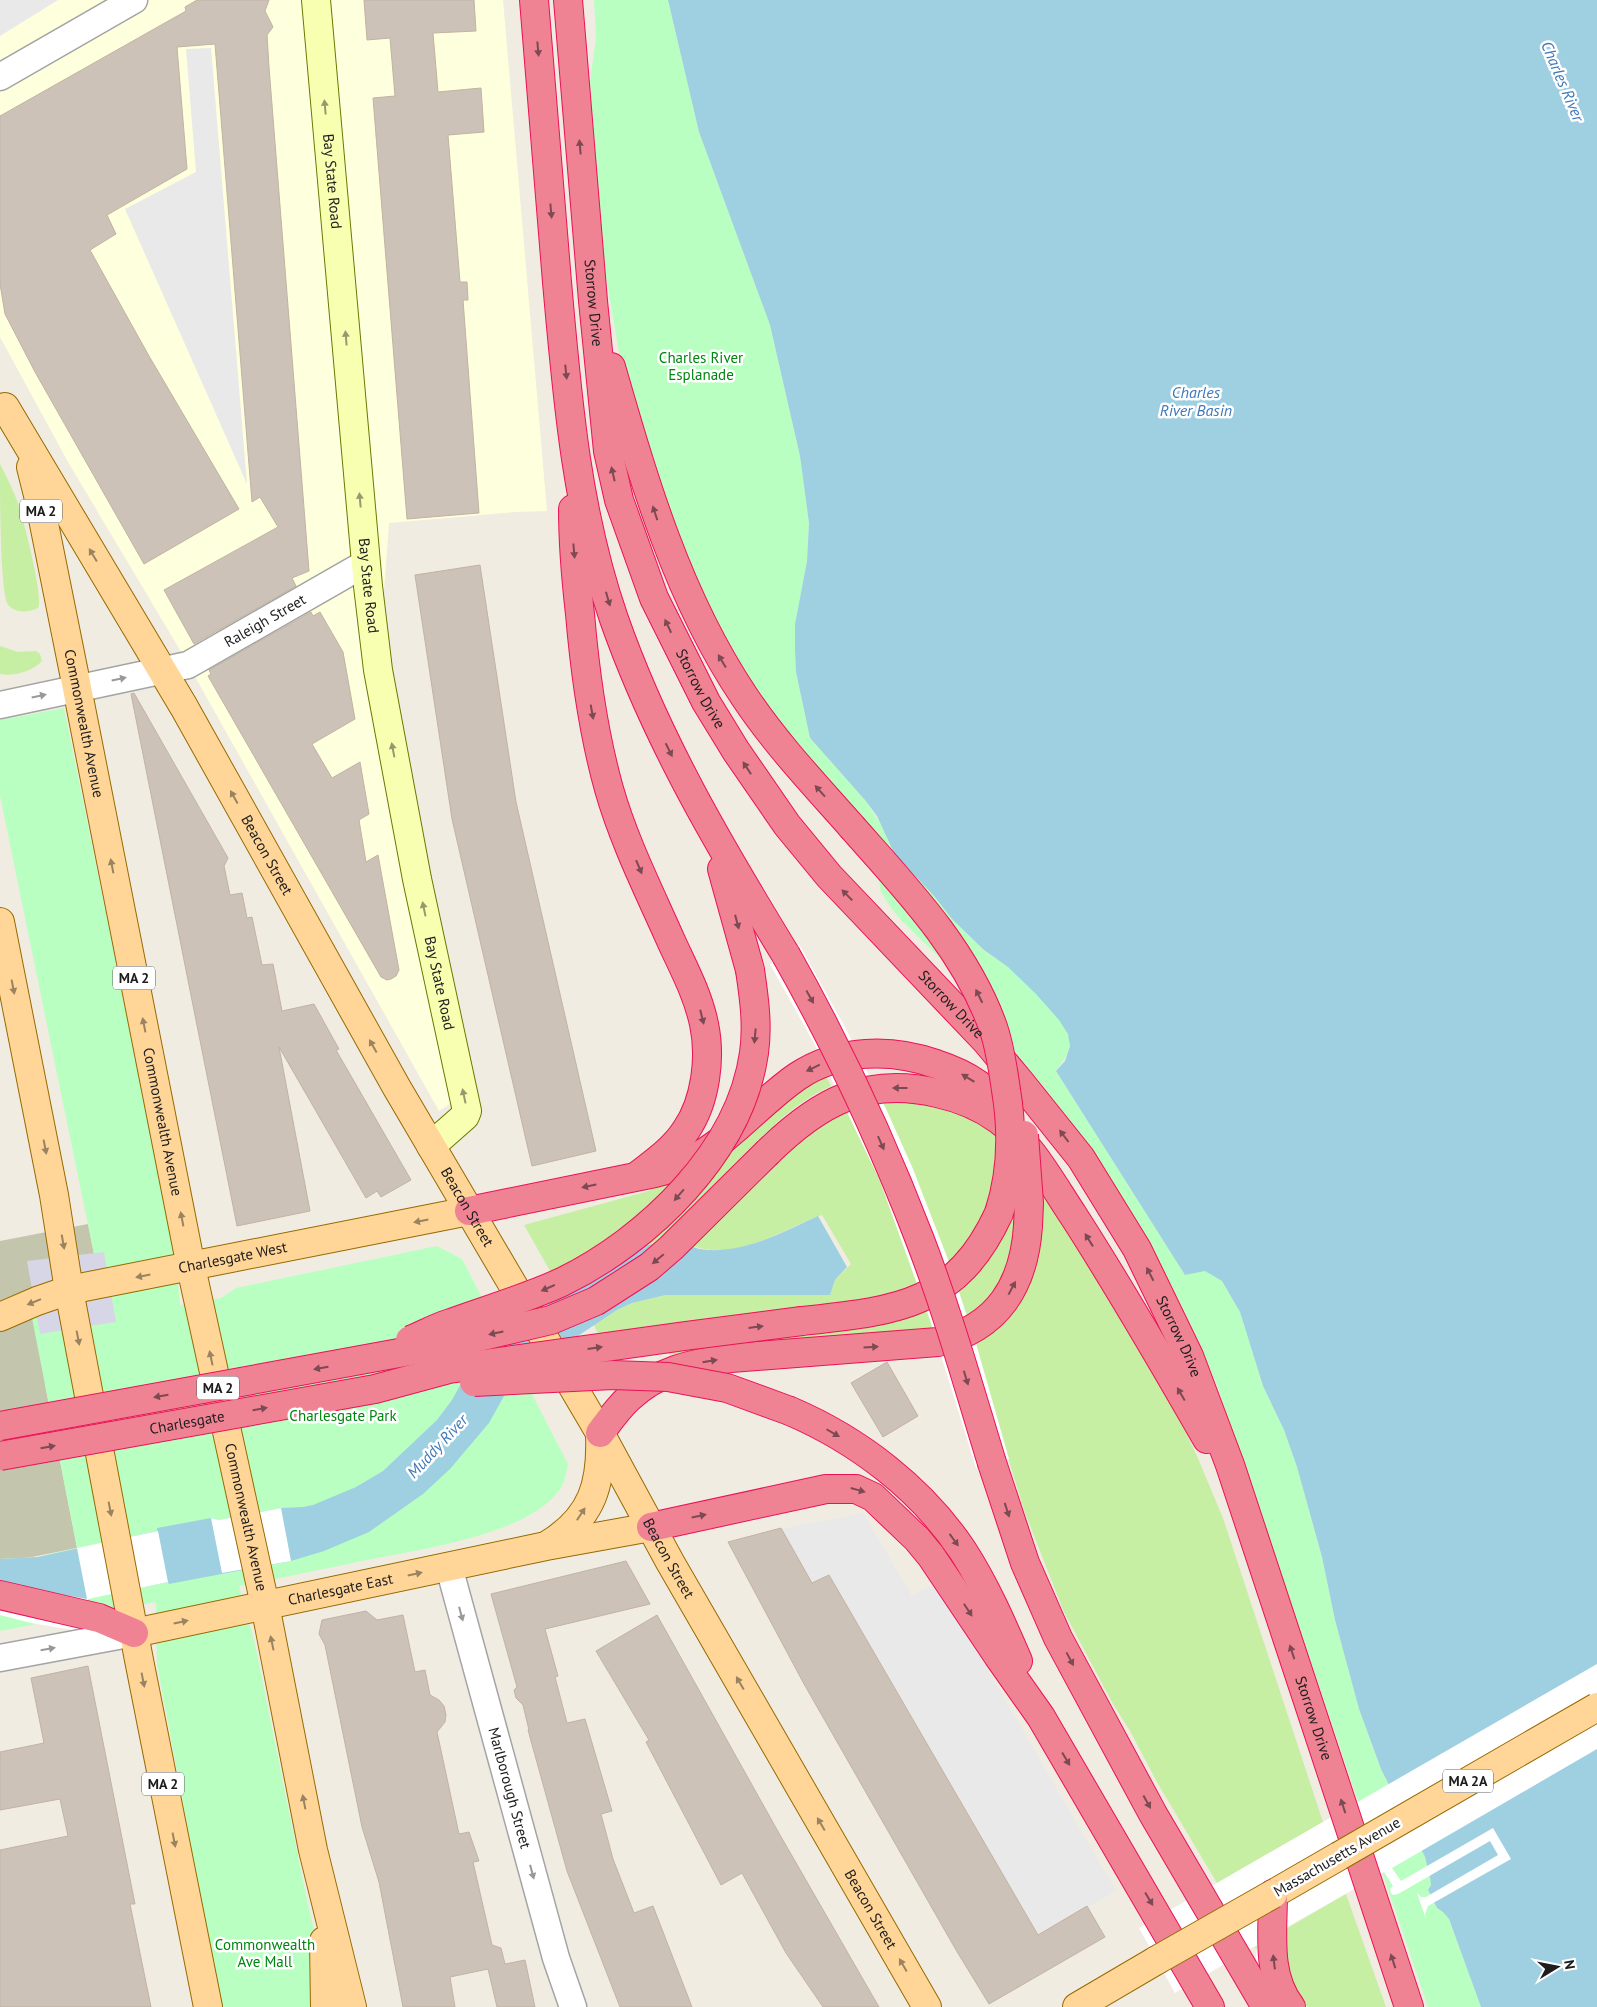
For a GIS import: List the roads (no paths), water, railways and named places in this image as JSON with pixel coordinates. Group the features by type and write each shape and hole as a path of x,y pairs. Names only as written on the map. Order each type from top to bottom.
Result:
{"highway":[{"path":"534,0 559,304 574,450 587,524 613,618 649,708 687,787 786,955 836,1048 888,1159 941,1300 1025,1563 1058,1638 1153,1814 1266,2007"},
{"name":"Storrow Drive","path":"568,0 603,418 612,474 619,500 654,598 706,702 760,789 786,826 829,876 986,1041 1056,1125 1081,1158 1137,1249 1170,1315 1206,1397 1241,1497 1409,2007"},
{"path":"592,301 629,431 661,530 702,625 743,696 763,724 909,892 948,941 980,998 1011,1077 1024,1128 1028,1179 1027,1247 1022,1267 1006,1300 985,1321 961,1336 931,1343 699,1362 674,1370 651,1381 630,1397 600,1434"},
{"path":"574,450 573,543 586,674 598,745 619,818 637,864 695,993 706,1038 704,1078 693,1117 675,1145 637,1176"},
{"path":"369,1359 445,1324 541,1292 566,1280 626,1243 646,1228 667,1208 704,1164 724,1134 747,1082 754,1053 756,1025 750,970 715,836"},
{"path":"375,1389 449,1369 685,1336 882,1312 903,1306 928,1294 953,1278 974,1257 990,1233 999,1213 1008,1176 1010,1125 1003,1067 993,1028"},
{"path":"469,1211 680,1166 724,1137 782,1088 807,1071 836,1059 865,1053 887,1053 945,1066 965,1076 988,1092 1002,1106 1021,1140 1054,1186 1115,1282 1241,1497"},
{"path":"369,1359 532,1326 562,1316 596,1301 631,1280 661,1257 800,1122 819,1110 853,1095 897,1087 934,1092 967,1101 1000,1121 1021,1140"},
{"name":"Charlesgate","path":"0,1426 369,1359"},
{"path":"375,1389 567,1377 624,1375 668,1377 727,1388 790,1411 841,1438 881,1465 920,1499 943,1525 963,1552 980,1582 1013,1650 1042,1718"},
{"name":"Charlesgate","path":"0,1456 375,1389"},
{"path":"651,1527 826,1489 846,1488 868,1494 907,1529 931,1556 1042,1718 1210,2007"},
{"path":"0,1595 84,1614 108,1621 134,1632"},
{"path":"1273,1894 1273,1955 1275,1970 1279,1986 1291,2007"}],"main road":[{"name":"Beacon Street","path":"2,402 161,670 431,1146 600,1434 651,1527 927,2007"},
{"name":"Commonwealth Avenue","path":"2,402 33,474 191,1267 265,1605 313,1850 352,2007"},
{"name":"MA 2","path":"0,922 54,1195 69,1290 116,1540 194,1936 208,1980 221,2007"},
{"name":"Charlesgate West","path":"0,1317 37,1300 69,1290 469,1211"},
{"path":"546,1546 560,1538 581,1517 596,1490 600,1465 600,1434"},
{"name":"Charlesgate East","path":"134,1632 546,1546 651,1527"},
{"name":"Massachusetts Avenue","path":"1077,2007 1597,1707"},
{"name":"Commonwealth Avenue","path":"313,1850 325,1953 325,2007"},
{"path":"194,1936 208,2007"}],"street":[{"path":"0,77 134,0"},
{"name":"Bay State Road","path":"316,0 366,563 380,679 417,879 467,1110 465,1116 431,1146"},
{"name":"Raleigh Street","path":"0,705 188,664 366,563"},
{"name":"Marlborough Street","path":"448,1567 556,1958 573,2007"},
{"name":"Charlesgate East","path":"0,1658 134,1632"}],"water":[{"name":"Charles River Basin","path":"668,0 1597,0 1597,2007 1481,2007 1449,1919 1437,1908 1428,1890 1431,1885 1425,1857 1381,1769 1359,1709 1335,1620 1322,1557 1297,1467 1284,1430 1263,1386 1240,1312 1222,1281 1205,1271 1185,1275 1056,1071 1065,1061 1070,1046 1068,1034 1059,1020 1008,967 984,950 952,919 935,897 894,853 877,816 865,800 810,738 796,672 795,648 795,624 807,561 809,523 800,456 770,325 699,132"},
{"name":"Muddy River","path":"818,1216 847,1267 835,1280 830,1295 666,1295 632,1303 617,1310 522,1373 508,1389 489,1423 450,1469 423,1494 369,1532 324,1551 291,1561 169,1584 168,1582 52,1606 0,1609 0,1559 38,1557 157,1531 157,1528 211,1518 219,1520 281,1508 313,1505 356,1487 383,1471 437,1420 452,1400 479,1351 632,1248 670,1243 708,1250 737,1248 765,1240"}],"water label":[{"name":"Charles River","path":"1563,81"}],"park label":[{"name":"Charles River Esplanade","path":"701,366"},
{"name":"Charlesgate Park","path":"343,1416"},
{"name":"Commonwealth Ave Mall","path":"265,1954"}]}
